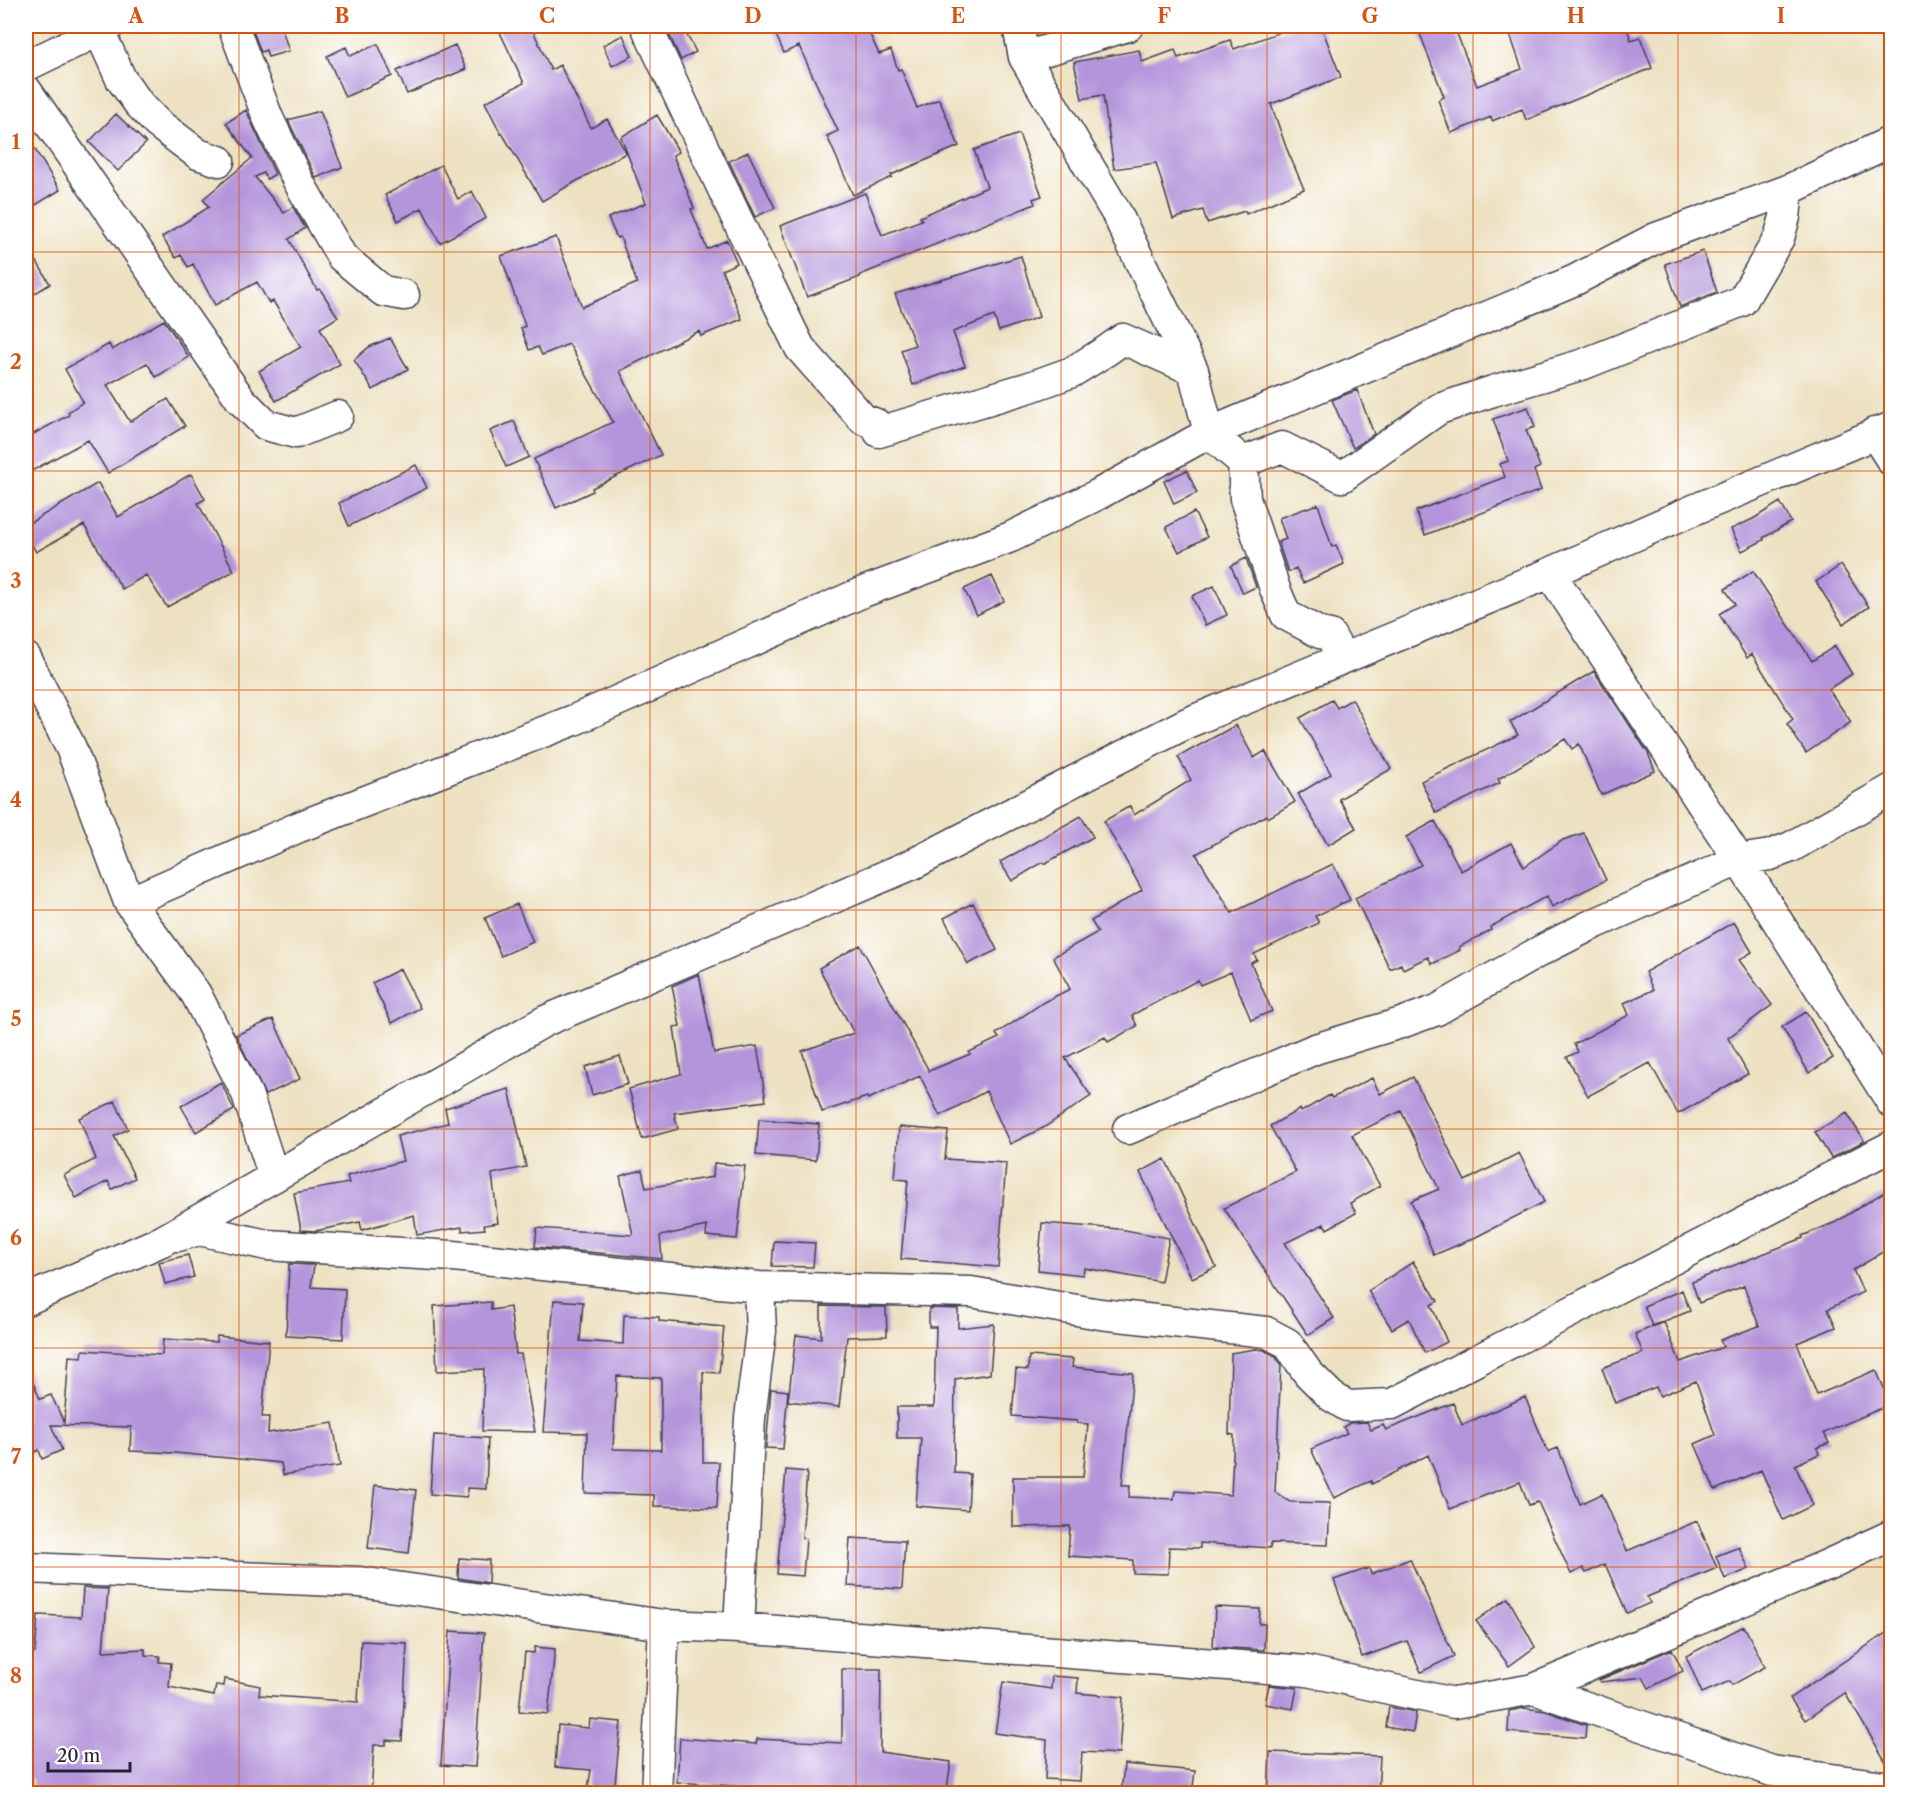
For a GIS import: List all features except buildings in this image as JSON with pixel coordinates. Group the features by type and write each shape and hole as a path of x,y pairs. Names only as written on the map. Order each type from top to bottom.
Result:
{"street":[{"path":"233,26 268,118 298,182 342,257 382,291 404,295"},
{"path":"646,26 800,348 863,419 876,424 879,432 1030,387 1072,372 1123,339 1193,370"},
{"path":"1018,26 1024,57 1117,214 1193,370 1209,433 1243,462 1245,499 1286,615 1320,633 1330,635 1344,658"},
{"path":"1024,57 1128,26"},
{"path":"26,66 104,28 121,79 157,123 198,154 219,161"},
{"path":"26,90 241,400 266,425 296,433 338,416"},
{"path":"129,902 299,827 574,720 863,592 1011,537 1097,495 1209,433 1575,280 1656,238 1788,190 1892,141"},
{"path":"1243,462 1282,447 1342,477 1439,409 1584,364 1742,301 1779,238 1785,217 1788,190"},
{"path":"26,1300 162,1241 545,1021 913,864 1187,723 1550,573 1883,430 1892,461"},
{"path":"1550,573 1739,860 1892,1103"},
{"path":"26,658 71,748 129,902 196,994 247,1094 274,1177"},
{"path":"1128,1130 1315,1049 1437,1010 1587,927 1739,860 1770,855 1791,847 1892,789"},
{"path":"162,1241 199,1230 267,1245 453,1256 759,1287 971,1292 1100,1314 1266,1332 1287,1343 1308,1373 1331,1396 1347,1406 1392,1404 1892,1146"},
{"path":"739,1628 750,1418 761,1331 759,1287"},
{"path":"26,1568 360,1582 663,1625 739,1628 1307,1671 1454,1703 1534,1689 1892,1535"},
{"path":"656,1794 663,1625"},
{"path":"1534,1689 1772,1771 1892,1787"}]}
